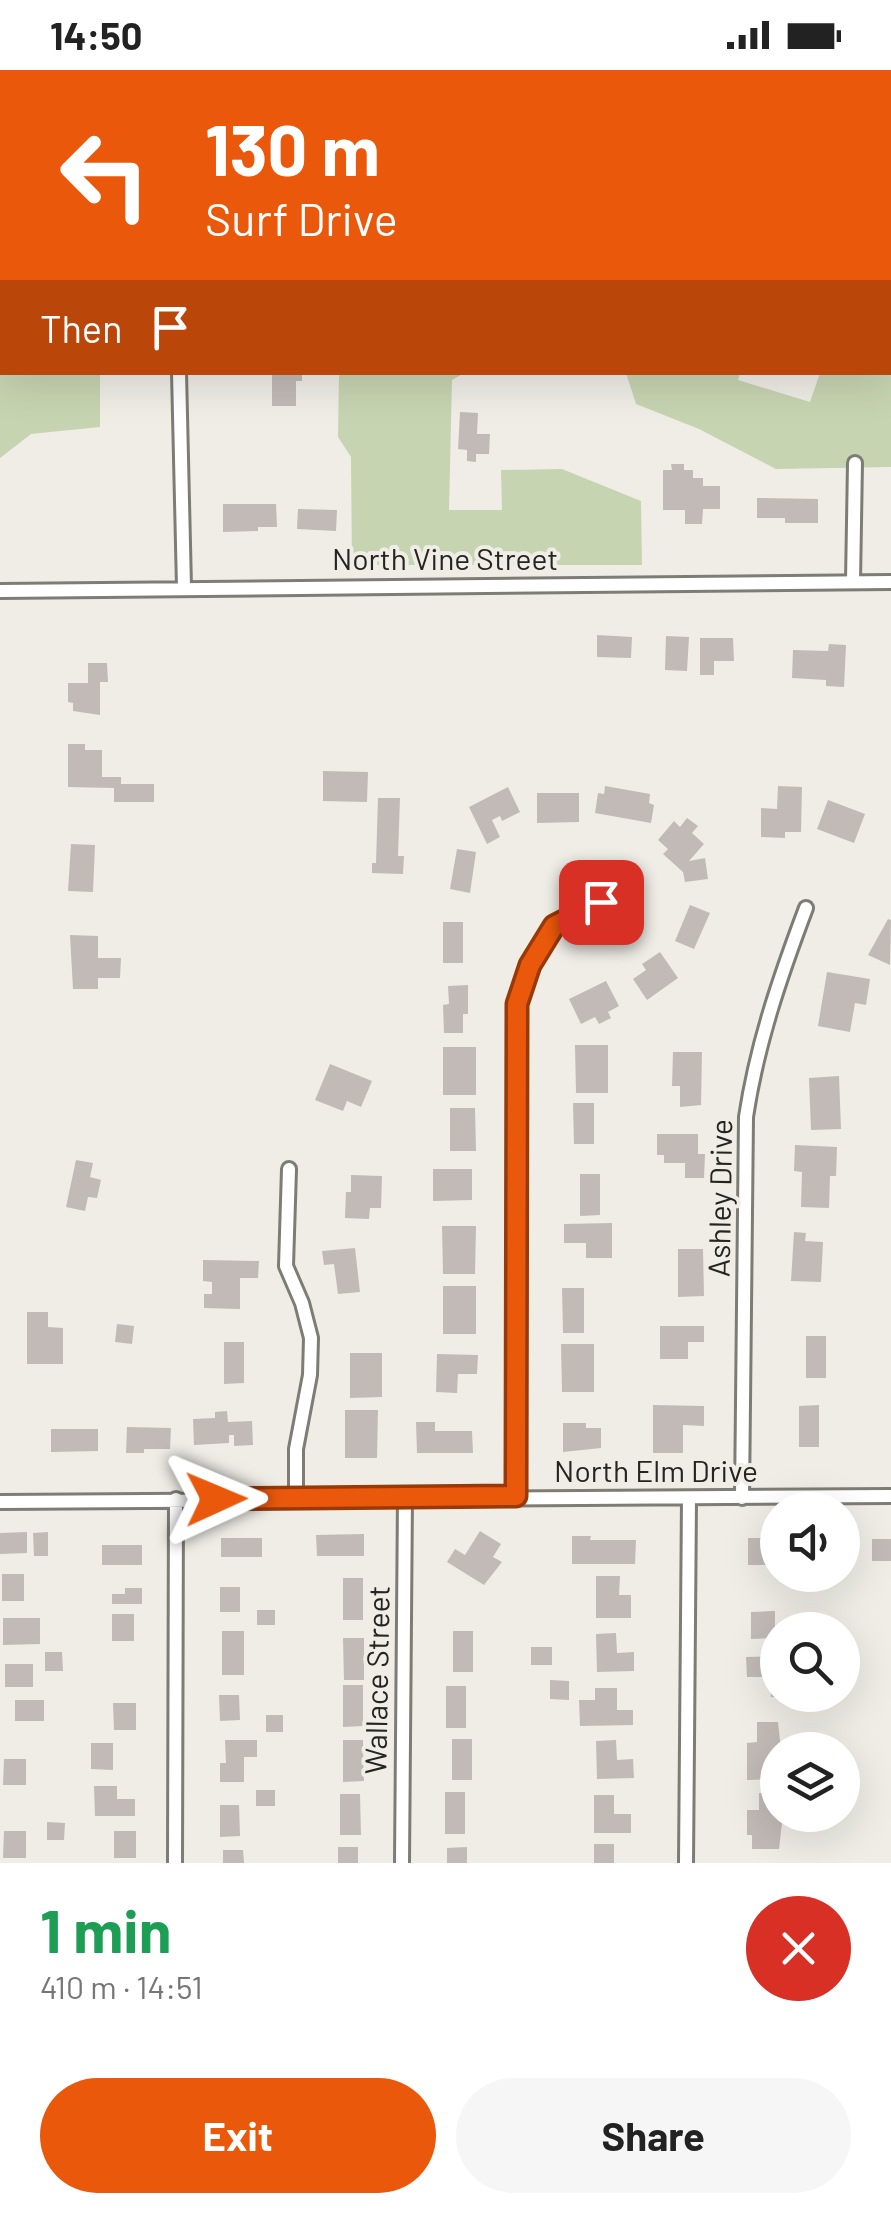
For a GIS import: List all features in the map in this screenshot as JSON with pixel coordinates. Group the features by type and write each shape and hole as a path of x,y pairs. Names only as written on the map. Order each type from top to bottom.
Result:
{"street":[{"path":"179,375 184,588"},
{"path":"853,582 855,463"},
{"name":"North Vine Street","path":"0,592 891,582"},
{"path":"516,1496 517,1004 530,965 554,926 601,902"},
{"name":"Ashley Drive","path":"742,1498 746,1117 767,1016 806,908"},
{"path":"288,1169 286,1266 302,1302 311,1338 310,1375 296,1448 296,1498"},
{"name":"North Elm Drive","path":"0,1502 891,1496"},
{"name":"Wallace Street","path":"402,1863 405,1497"},
{"path":"174,1863 176,1499"},
{"path":"686,1863 690,1499"}],"green space":[{"path":"0,375 100,375 100,427 31,434 0,458"},
{"path":"339,375 461,375 452,380 449,510 502,510 501,470 562,469 641,501 642,565 352,565 351,457 338,437"},
{"path":"627,375 739,375 738,380 810,402 819,375 891,375 891,467 776,469 699,429 636,404"}],"building":[{"path":"272,375 302,375 302,381 296,381 296,406 272,406"},
{"path":"460,412 478,413 477,434 490,434 489,454 476,454 476,462 467,461 467,450 458,449"},
{"path":"671,464 684,464 684,470 693,470 693,478 703,478 703,486 720,486 720,509 703,509 702,524 685,524 685,510 663,510 663,470 672,470"},
{"path":"757,498 818,499 818,523 757,518"},
{"path":"223,504 276,504 277,527 223,532"},
{"path":"298,509 337,510 336,531 297,529"},
{"path":"597,635 632,637 631,658 597,657"},
{"path":"666,636 689,637 687,671 665,670"},
{"path":"700,638 733,638 734,661 714,661 714,675 700,675"},
{"path":"829,644 846,645 844,687 826,686 826,680 792,678 793,650 828,651"},
{"path":"88,663 107,663 108,682 100,682 100,715 73,711 73,703 68,702 68,683 88,683"},
{"path":"68,744 102,750 102,777 121,777 121,784 154,784 154,802 114,802 114,788 68,787"},
{"path":"323,771 368,772 367,802 323,801"},
{"path":"605,786 650,794 649,803 654,805 651,823 595,813 598,793 604,794"},
{"path":"778,786 802,787 801,832 785,832 785,838 761,837 761,808 777,809"},
{"path":"508,787 520,812 502,821 500,816 492,820 500,837 487,844 469,807"},
{"path":"537,793 579,793 579,822 537,823"},
{"path":"378,798 400,798 398,856 404,856 403,874 372,873 372,863 376,863"},
{"path":"828,800 865,814 854,843 817,829"},
{"path":"687,818 698,826 692,833 704,844 689,861 705,858 708,879 685,882 683,872 663,854 668,849 658,840 674,821 680,827"},
{"path":"71,844 95,845 93,892 68,891"},
{"path":"457,849 476,852 470,893 450,889"},
{"path":"690,905 710,913 694,949 675,941"},
{"path":"888,919 891,920 890,965 868,955"},
{"path":"443,922 463,922 463,963 443,963"},
{"path":"70,935 98,936 98,958 121,958 120,978 98,978 98,989 73,989"},
{"path":"660,952 678,978 647,1000 633,979 646,970 642,964"},
{"path":"827,972 870,979 866,1005 855,1003 850,1032 818,1026"},
{"path":"606,981 619,1006 608,1012 611,1018 599,1024 595,1017 581,1024 569,999"},
{"path":"468,985 468,1014 463,1014 463,1033 444,1033 443,1005 449,1004 448,986"},
{"path":"575,1045 608,1045 608,1093 576,1093"},
{"path":"443,1047 476,1047 476,1095 443,1095"},
{"path":"673,1052 702,1052 701,1105 680,1107 680,1086 672,1086"},
{"path":"330,1064 372,1081 361,1107 347,1101 343,1111 315,1100"},
{"path":"839,1076 841,1129 811,1130 809,1078"},
{"path":"573,1103 594,1103 594,1144 574,1144"},
{"path":"450,1108 475,1108 476,1151 450,1151"},
{"path":"657,1134 698,1134 698,1154 705,1154 704,1178 685,1178 685,1163 664,1163 664,1155 657,1155"},
{"path":"795,1145 837,1147 836,1176 830,1176 829,1208 801,1207 802,1172 794,1171"},
{"path":"76,1160 93,1163 90,1177 101,1180 97,1198 88,1197 85,1211 66,1207"},
{"path":"433,1169 472,1169 472,1200 433,1201"},
{"path":"580,1174 600,1174 600,1215 580,1216"},
{"path":"351,1175 382,1176 381,1208 370,1208 369,1219 345,1218"},
{"path":"612,1223 612,1258 586,1258 586,1243 564,1243 564,1224"},
{"path":"442,1226 476,1226 475,1274 443,1274"},
{"path":"794,1232 806,1233 805,1241 823,1242 821,1282 791,1281"},
{"path":"355,1248 360,1292 338,1294 334,1264 324,1265 322,1251"},
{"path":"678,1249 703,1249 704,1296 678,1297"},
{"path":"203,1260 259,1261 258,1278 240,1278 240,1309 204,1308 204,1294 212,1294 212,1282 203,1281"},
{"path":"443,1286 476,1286 476,1334 443,1334"},
{"path":"562,1288 584,1288 584,1333 563,1333"},
{"path":"27,1312 48,1312 48,1327 63,1328 63,1364 27,1364"},
{"path":"117,1324 134,1326 132,1344 115,1342"},
{"path":"660,1326 704,1326 704,1342 688,1342 688,1359 660,1359"},
{"path":"806,1336 826,1336 826,1378 806,1378"},
{"path":"224,1342 244,1342 244,1383 224,1384"},
{"path":"561,1344 594,1344 594,1392 562,1392"},
{"path":"350,1353 382,1353 382,1397 350,1398"},
{"path":"437,1354 478,1355 477,1374 458,1374 457,1393 436,1392"},
{"path":"653,1405 704,1406 704,1426 683,1425 683,1453 653,1453"},
{"path":"819,1405 819,1447 799,1447 799,1406"},
{"path":"345,1410 378,1410 377,1458 345,1458"},
{"path":"227,1411 228,1422 252,1421 253,1445 234,1446 234,1435 229,1435 229,1443 194,1445 193,1419 215,1418 215,1412"},
{"path":"416,1422 435,1422 435,1431 472,1431 473,1453 417,1453"},
{"path":"563,1423 586,1423 586,1428 601,1428 601,1448 563,1452"},
{"path":"127,1427 171,1428 170,1449 126,1453"},
{"path":"51,1429 98,1429 98,1451 51,1452"},
{"path":"480,1531 501,1544 493,1557 502,1562 484,1585 447,1562 455,1549 465,1555"},
{"path":"27,1532 27,1553 0,1554 0,1533"},
{"path":"48,1532 48,1556 34,1556 33,1533"},
{"path":"364,1534 364,1556 317,1556 316,1535"},
{"path":"572,1536 636,1540 635,1564 572,1564"},
{"path":"221,1538 262,1538 262,1557 221,1557"},
{"path":"748,1538 760,1538 760,1565 748,1565"},
{"path":"872,1539 891,1539 891,1561 872,1561"},
{"path":"102,1545 142,1545 142,1565 102,1565"},
{"path":"2,1574 24,1574 24,1601 2,1601"},
{"path":"596,1576 620,1576 619,1595 631,1595 631,1618 596,1618"},
{"path":"343,1578 363,1578 363,1620 343,1620"},
{"path":"220,1587 240,1587 240,1612 220,1612"},
{"path":"125,1588 142,1588 142,1604 112,1604 112,1594 125,1594"},
{"path":"257,1610 275,1610 275,1625 257,1625"},
{"path":"775,1611 760,1612 760,1639 751,1639 751,1612"},
{"path":"112,1614 134,1614 134,1641 112,1641"},
{"path":"3,1618 40,1618 40,1644 3,1645"},
{"path":"222,1631 244,1631 244,1675 222,1675"},
{"path":"453,1631 473,1631 473,1672 453,1672"},
{"path":"616,1633 617,1653 634,1652 634,1671 597,1672 596,1634"},
{"path":"343,1638 364,1638 364,1680 344,1680"},
{"path":"531,1647 552,1647 552,1665 531,1665"},
{"path":"45,1652 62,1652 63,1671 45,1671"},
{"path":"746,1657 760,1657 760,1677 747,1677"},
{"path":"5,1664 33,1664 33,1687 5,1687"},
{"path":"550,1680 569,1681 569,1700 550,1699"},
{"path":"343,1685 363,1685 363,1726 343,1727"},
{"path":"446,1686 466,1686 466,1728 446,1728"},
{"path":"595,1688 617,1688 617,1710 633,1710 633,1725 580,1726 579,1700 595,1700"},
{"path":"219,1695 239,1695 240,1720 220,1721"},
{"path":"15,1700 44,1700 44,1721 15,1721"},
{"path":"113,1703 136,1703 136,1730 114,1730"},
{"path":"266,1715 283,1715 283,1732 266,1732"},
{"path":"757,1722 778,1722 779,1732 760,1732 760,1780 747,1780 747,1743 757,1742"},
{"path":"452,1739 472,1739 472,1780 452,1780"},
{"path":"225,1740 257,1740 257,1757 244,1757 244,1782 220,1782 220,1763 226,1763"},
{"path":"343,1740 363,1740 364,1781 343,1782"},
{"path":"616,1740 617,1760 633,1759 634,1778 597,1779 596,1741"},
{"path":"91,1743 113,1743 113,1770 91,1769"},
{"path":"4,1759 26,1759 26,1785 3,1785"},
{"path":"94,1786 117,1786 117,1799 135,1799 135,1816 95,1816"},
{"path":"256,1790 275,1790 275,1806 256,1806"},
{"path":"445,1792 465,1792 465,1834 445,1834"},
{"path":"760,1793 760,1832 781,1832 779,1849 752,1849 752,1835 747,1835 747,1810 759,1810"},
{"path":"340,1794 360,1794 361,1835 340,1835"},
{"path":"594,1795 614,1795 614,1814 631,1814 631,1833 594,1833"},
{"path":"220,1805 239,1805 240,1836 220,1837"},
{"path":"47,1822 65,1823 64,1840 47,1840"},
{"path":"4,1831 26,1831 26,1858 3,1858"},
{"path":"114,1831 136,1831 136,1858 114,1858"},
{"path":"594,1844 614,1844 614,1863 594,1863"},
{"path":"338,1847 358,1847 358,1863 338,1863"},
{"path":"467,1847 467,1863 447,1863 447,1848"},
{"path":"223,1850 243,1850 244,1863 223,1863"}],"route":[{"path":"216,1499 516,1496 517,1004 530,965 554,926 601,902"}]}
